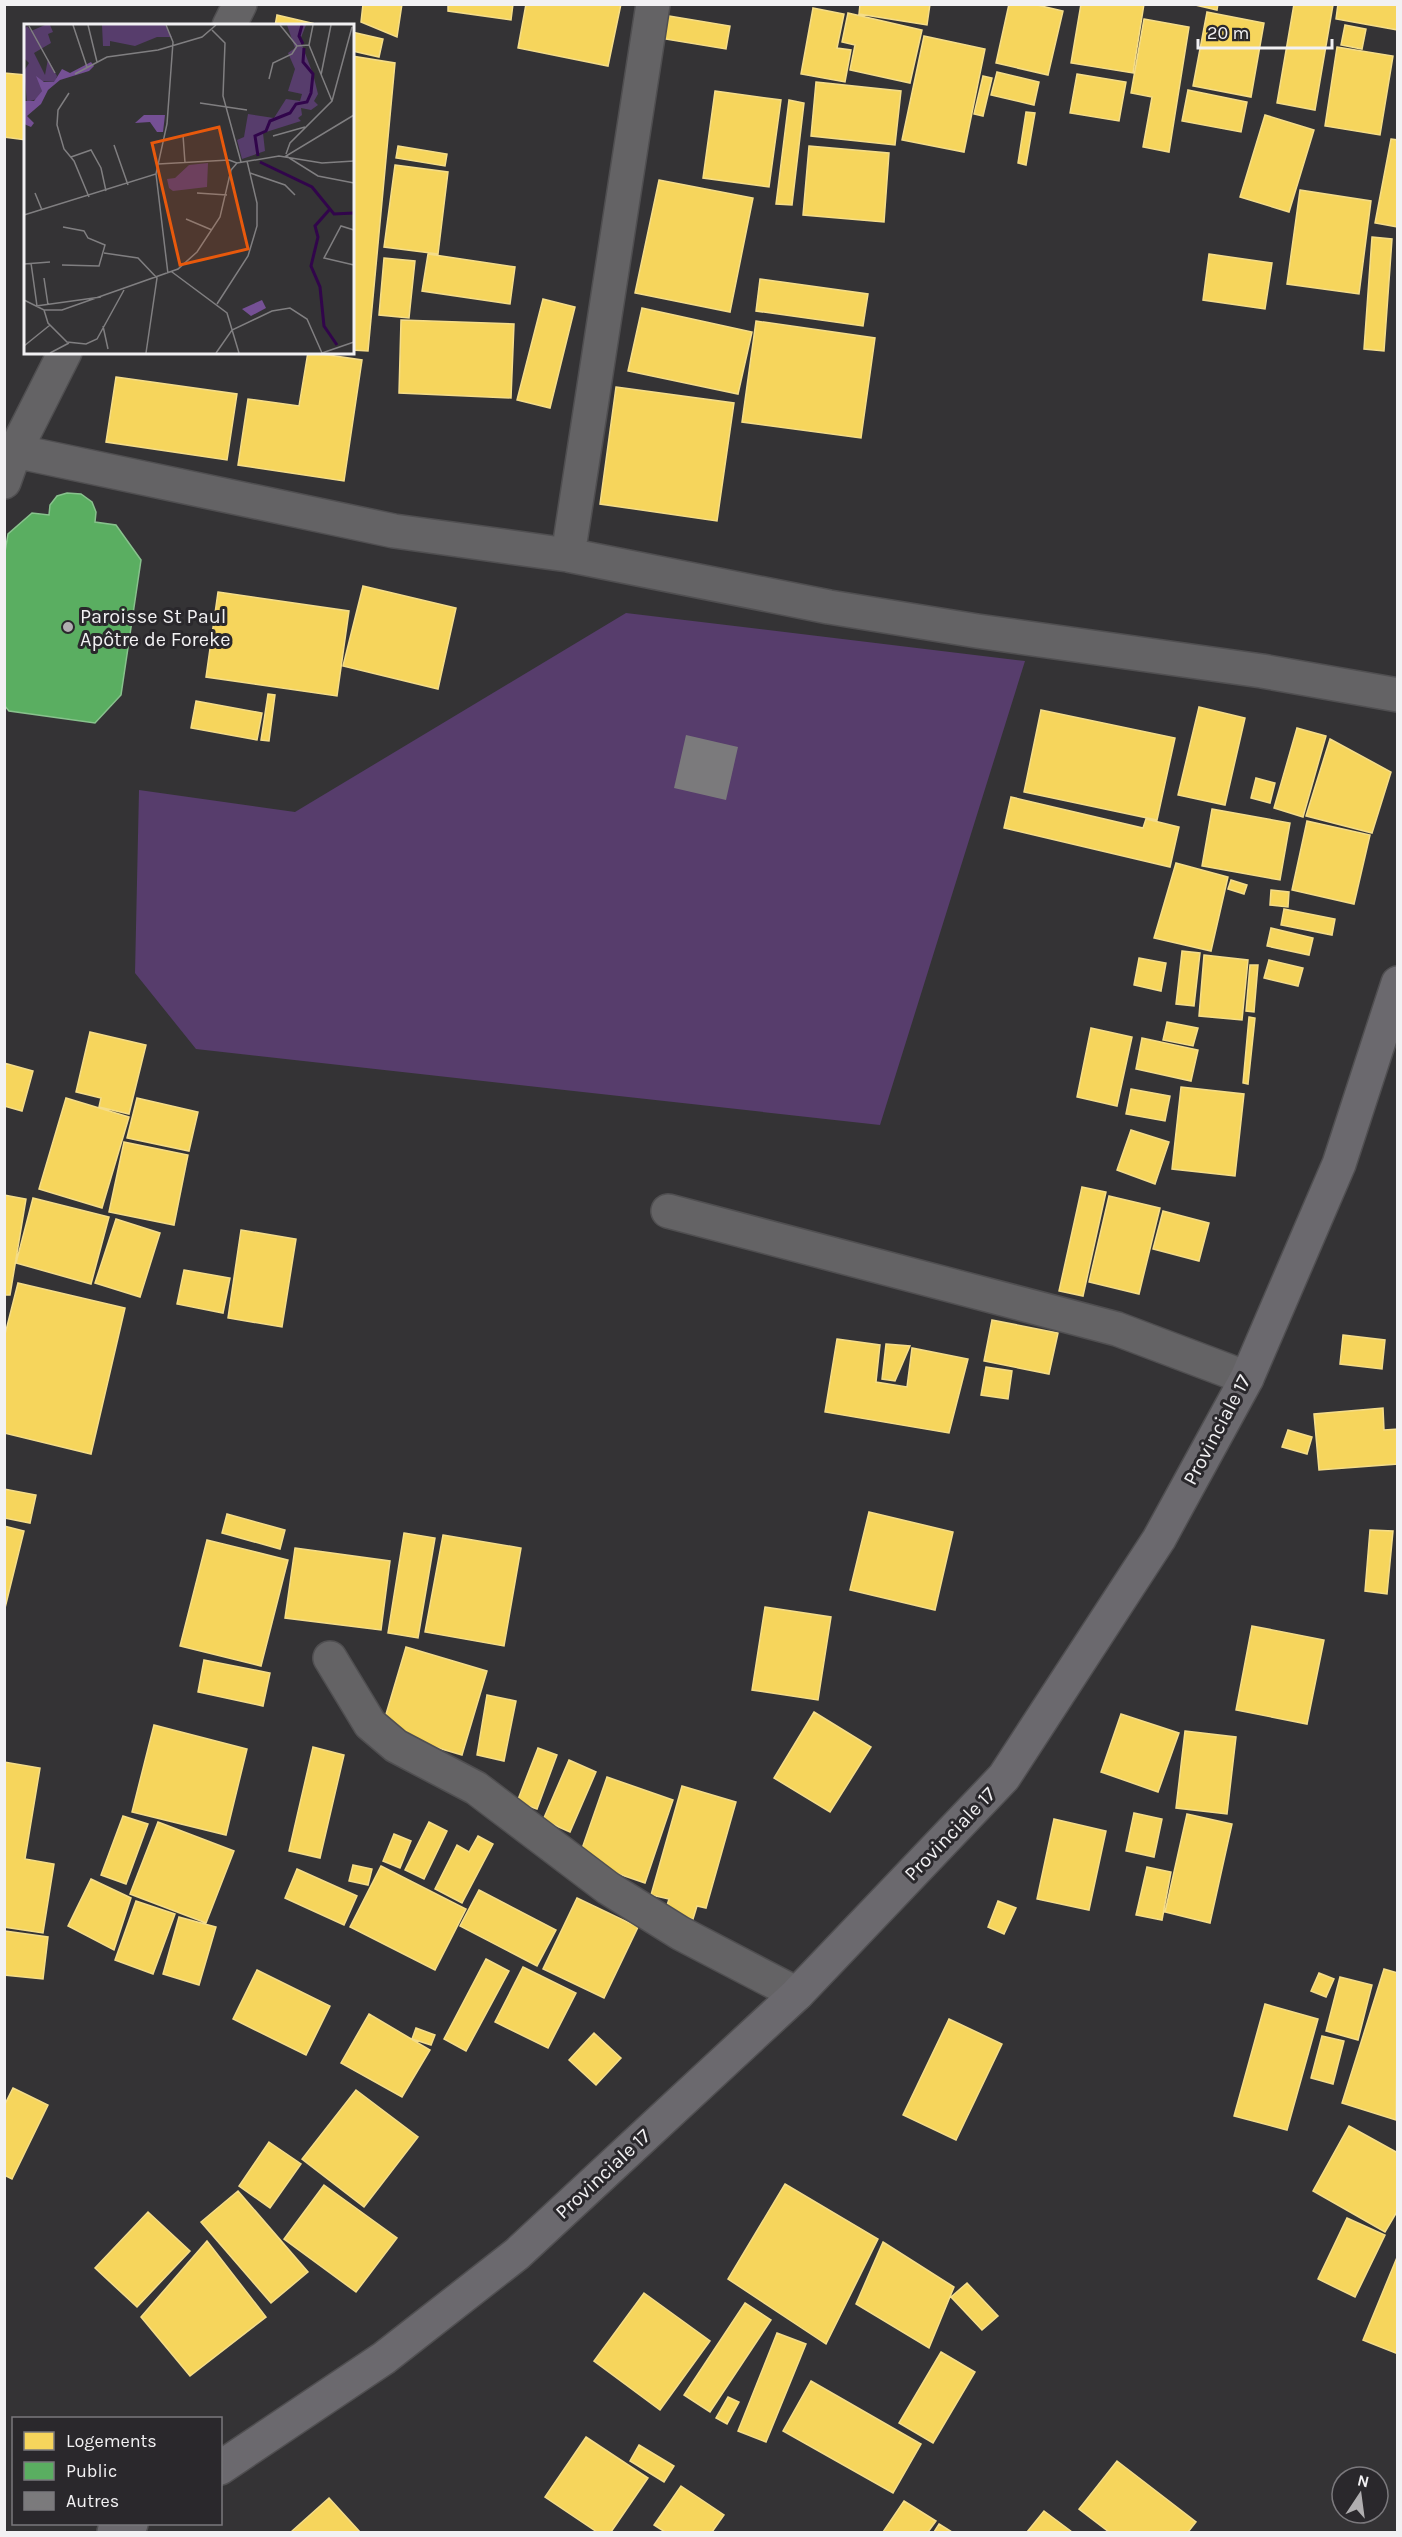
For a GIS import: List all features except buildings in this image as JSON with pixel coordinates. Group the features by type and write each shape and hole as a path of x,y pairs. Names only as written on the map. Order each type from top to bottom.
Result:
{"main road":[{"name":"Provinciale 17","path":"222,2467 384,2358 517,2254 797,1994 1004,1777 1159,1539 1247,1378 1339,1164 1398,983"}],"street":[{"path":"230,24 240,4"},
{"path":"568,555 653,4"},
{"path":"4,482 15,451 64,354"},
{"path":"15,451 394,531 568,555 829,607 977,632 1262,671 1398,695"},
{"path":"668,1211 1118,1329 1247,1378"},
{"path":"330,1658 370,1724 396,1746 476,1788 626,1900 680,1933 797,1994"}],"shaded area":[{"path":"626,613 1025,661 880,1125 196,1049 135,973 139,790 295,812"}],"place":[{"name":"Paroisse St Paul Apôtre de Foreke","path":"68,627"}]}
